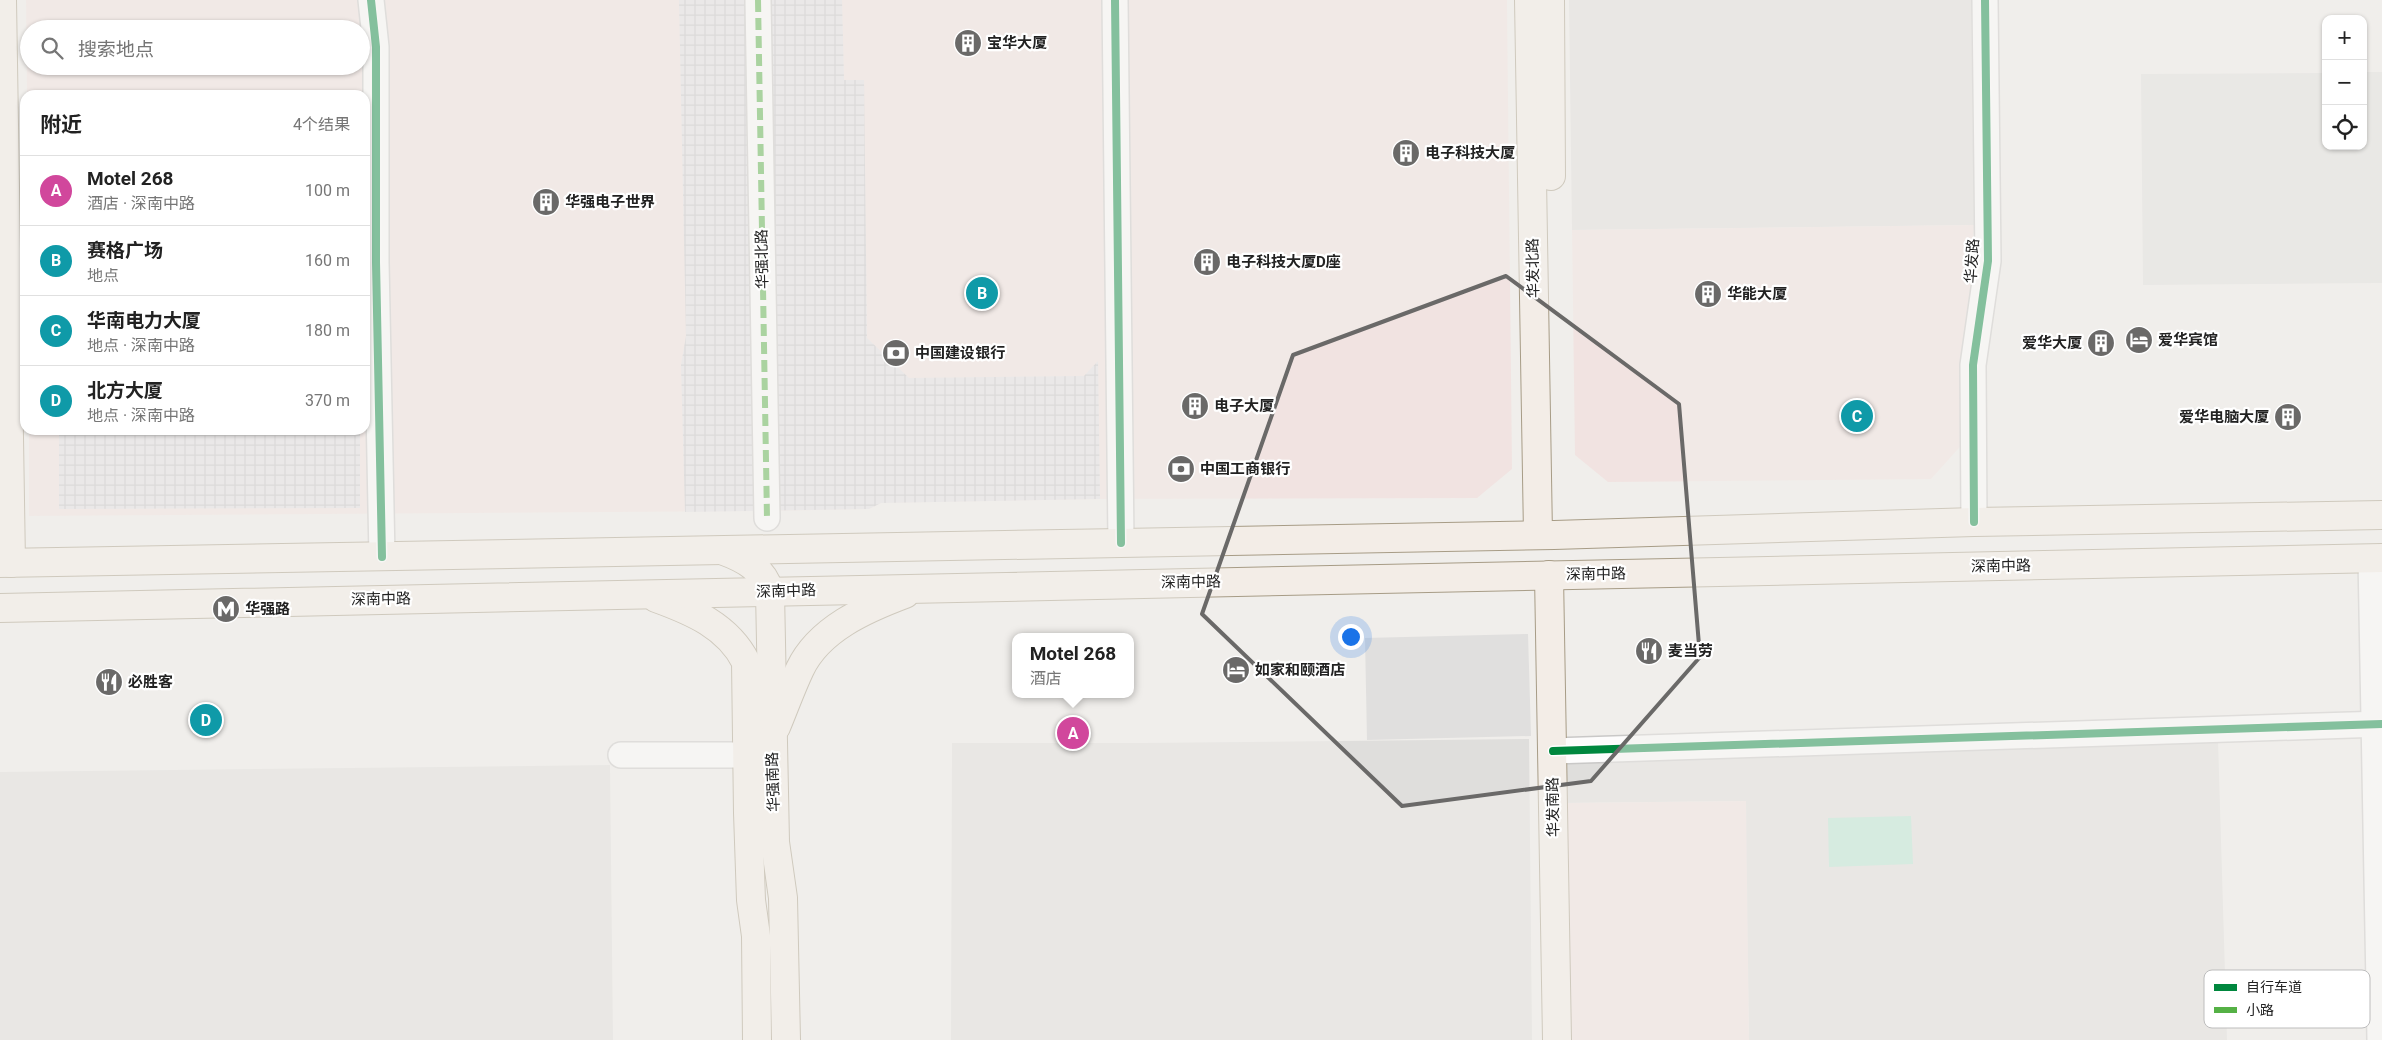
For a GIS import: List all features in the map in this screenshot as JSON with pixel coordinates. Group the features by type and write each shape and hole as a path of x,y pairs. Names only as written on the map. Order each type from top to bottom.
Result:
{"main road":[{"path":"2,0 2,38 16,266 5,563 1121,544 1546,535 1974,522 2382,515"},
{"name":"华发北路","path":"1529,0 1546,535"},
{"name":"华发北路","path":"1546,535 1550,0"},
{"name":"华强南路","path":"720,550 741,557 755,566 766,579 770,592 775,842 783,898 786,1040"},
{"name":"深南中路","path":"0,608 2377,558"},
{"name":"华发南路","path":"1549,575 1556,1040"},
{"path":"772,735 800,668 818,642 842,624 867,610 922,588"},
{"name":"华强南路","path":"645,594 687,611 720,629 733,642 746,662 751,900 756,936 757,1040"}],"street":[{"path":"371,0 376,47 371,262 382,557"},
{"name":"华强北路","path":"758,0 767,518"},
{"path":"1116,0 1121,544"},
{"name":"华发路","path":"1974,522 1973,364 1988,261 1985,0"},
{"path":"2377,558 2380,1040"},
{"path":"1552,750 2379,724"},
{"path":"621,755 747,755"}],"highlighted area":[{"path":"1506,276 1679,404 1700,657 1591,781 1402,806 1202,614 1293,355"}],"shaded area":[{"path":"26,0 1507,0 1512,469 1477,498 1100,499 881,503 869,509 767,511 29,516 29,435 370,435 370,90 27,90 27,75 370,75 370,20 26,20"},
{"path":"679,0 842,0 844,80 864,80 867,338 909,378 1084,376 1098,361 1100,499 881,503 869,509 685,512 681,365 686,336"},
{"path":"1569,0 1971,0 1974,225 1572,230"},
{"path":"2367,72 2382,72 2382,283 2143,285 2141,74 2322,73 2322,150 2367,150"},
{"path":"1974,225 1967,359 1968,438 1931,479 1608,482 1575,455 1572,230"},
{"path":"59,435 360,435 360,508 59,509"},
{"path":"1528,634 1531,736 1367,740 1365,638"},
{"path":"1529,739 1532,1040 951,1040 952,743"},
{"path":"2218,740 2225,970 2204,970 2204,1028 2227,1028 2227,1040 1749,1040 1745,801 1562,803 1561,758"},
{"path":"610,765 613,1040 0,1040 0,772"},
{"path":"1746,801 1749,1040 1565,1040 1562,803"}],"green space":[{"path":"1911,816 1913,864 1829,867 1828,818"}],"marked path":[{"path":"758,0 767,518"}],"cycle path":[{"path":"371,0 376,47 376,262 382,557"},
{"path":"1115,0 1121,543"},
{"path":"1974,522 1973,365 1988,261 1985,0"},
{"path":"1553,751 2382,724"}],"place":[{"name":"宝华大厦","path":"968,43"},
{"name":"电子科技大厦","path":"1406,153"},
{"name":"华强电子世界","path":"546,202"},
{"name":"电子科技大厦D座","path":"1207,262"},
{"name":"赛格广场","path":"982,293"},
{"name":"华能大厦","path":"1708,294"},
{"name":"爱华宾馆","path":"2139,340"},
{"name":"爱华大厦","path":"2101,343"},
{"name":"中国建设银行","path":"896,353"},
{"name":"电子大厦","path":"1195,406"},
{"name":"华南电力大厦","path":"1857,416"},
{"name":"爱华电脑大厦","path":"2288,417"},
{"name":"中国工商银行","path":"1181,469"},
{"name":"华强路","path":"226,609"},
{"name":"麦当劳","path":"1649,651"},
{"name":"如家和颐酒店","path":"1236,670"},
{"name":"必胜客","path":"109,682"},
{"name":"北方大厦","path":"206,720"},
{"name":"Motel 268","path":"1073,733"}]}
